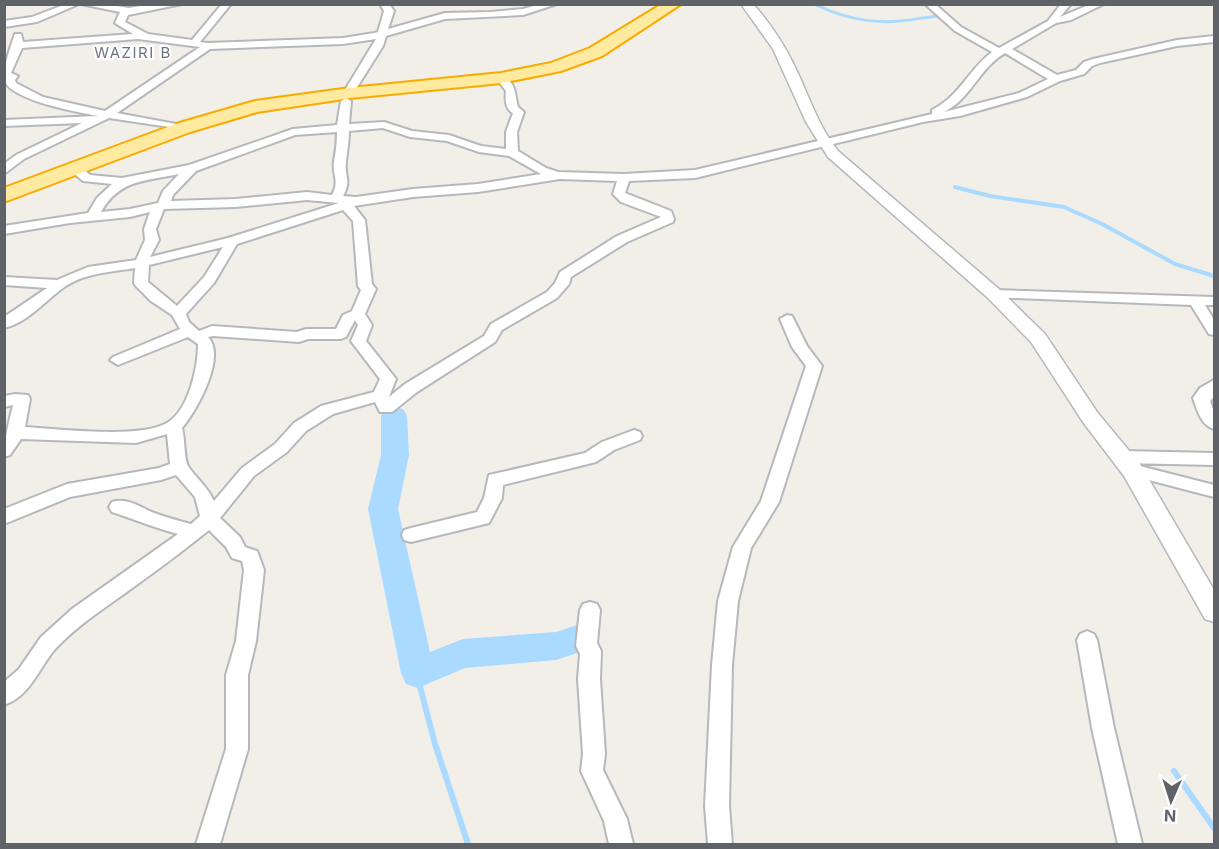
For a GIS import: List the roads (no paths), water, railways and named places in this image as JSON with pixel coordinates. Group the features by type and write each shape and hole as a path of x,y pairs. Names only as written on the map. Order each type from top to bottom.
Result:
{"highway":[{"path":"8,188 172,126 255,102 348,95 552,64 590,49 663,4"},
{"path":"8,188 75,168 192,125 255,107 350,93 501,78 542,71 582,59 674,4"}],"street":[{"path":"4,24 25,22 75,4"},
{"path":"85,4 128,11 178,4"},
{"path":"195,42 227,4"},
{"path":"118,360 194,333 212,330 299,336 341,334 348,318 358,314 369,289 365,286 359,220 346,202 340,162 343,154 343,127 348,95 384,34 389,11 384,4"},
{"path":"490,15 492,4"},
{"path":"18,45 145,36 195,42 208,46 335,42 384,34 446,16 523,12 553,4"},
{"path":"746,4 766,26 778,46 808,116 823,143 994,294 1038,338 1090,417 1127,463 1215,612"},
{"path":"929,4 958,29 1056,79"},
{"path":"923,119 956,102 981,67 1002,50 1048,26 1067,4"},
{"path":"1054,21 1068,18 1100,4"},
{"path":"128,11 122,15 120,22 129,26 134,32 145,36"},
{"path":"25,22 18,30 18,45 4,77 13,76 10,80 12,85 39,99 103,117 172,126"},
{"path":"75,168 87,178 122,182 192,168 293,132 384,125 410,134 449,138 479,149 512,153 542,171 560,175 664,177 716,170 923,119 950,116 1023,95 1056,79 1080,72 1088,64 1097,61 1177,43 1215,39"},
{"path":"4,171 20,157 103,117 208,46"},
{"path":"501,78 511,91 510,99 513,109 519,112 513,124 510,139 512,153"},
{"path":"4,123 103,117"},
{"path":"16,434 136,436 173,427 182,418 199,391 206,355 205,342 182,323 178,313 156,298 141,283 143,256 152,240 150,229 160,206 192,168"},
{"path":"4,324 43,299 59,284 88,271 138,264 232,241 346,202 413,193 478,188 560,175"},
{"path":"380,396 386,408 411,388 490,339 495,327 543,302 562,284 564,275 622,239 668,219 666,214 625,199 619,194 624,178"},
{"path":"92,217 101,201 122,182"},
{"path":"4,230 160,206 236,203 307,196 346,202"},
{"path":"178,313 198,294 227,254 232,241"},
{"path":"4,281 59,284"},
{"path":"994,294 1215,301"},
{"path":"1195,300 1215,331"},
{"path":"358,314 365,325 358,341 388,379 380,396"},
{"path":"720,844 717,806 722,665 728,600 742,546 770,502 814,366 800,347 787,319"},
{"path":"1215,385 1206,392 1206,397 1201,399 1208,416 1215,423"},
{"path":"4,696 26,676 48,643 79,615 201,526 248,472 281,448 300,427 327,410 380,396"},
{"path":"4,402 15,399 22,399 23,402 16,434 4,451"},
{"path":"173,427 177,440 179,467 192,480 209,507 201,526"},
{"path":"411,535 483,518 494,498 495,480 590,458 608,446 634,436"},
{"path":"1127,463 1215,459"},
{"path":"1127,463 1215,491"},
{"path":"4,517 67,491 161,474 179,467"},
{"path":"118,507 137,511 149,519 201,526 233,542 238,553 250,556 254,570 246,641 237,675 237,749 208,844"},
{"path":"590,610 586,646 591,651 589,679 594,754 592,771 615,819 621,844"},
{"path":"1087,640 1103,728 1130,844"}],"waterway":[{"path":"814,4 835,13 867,20 900,21 942,16"},
{"path":"955,187 990,196 1064,207 1102,224 1175,264 1214,276"},
{"path":"394,416 395,455 383,509 418,673 463,654 556,646 580,638"},
{"path":"411,652 435,744 468,844"},
{"path":"1174,771 1214,828"}],"district":[{"name":"WAZIRI B","path":"133,52"}]}
